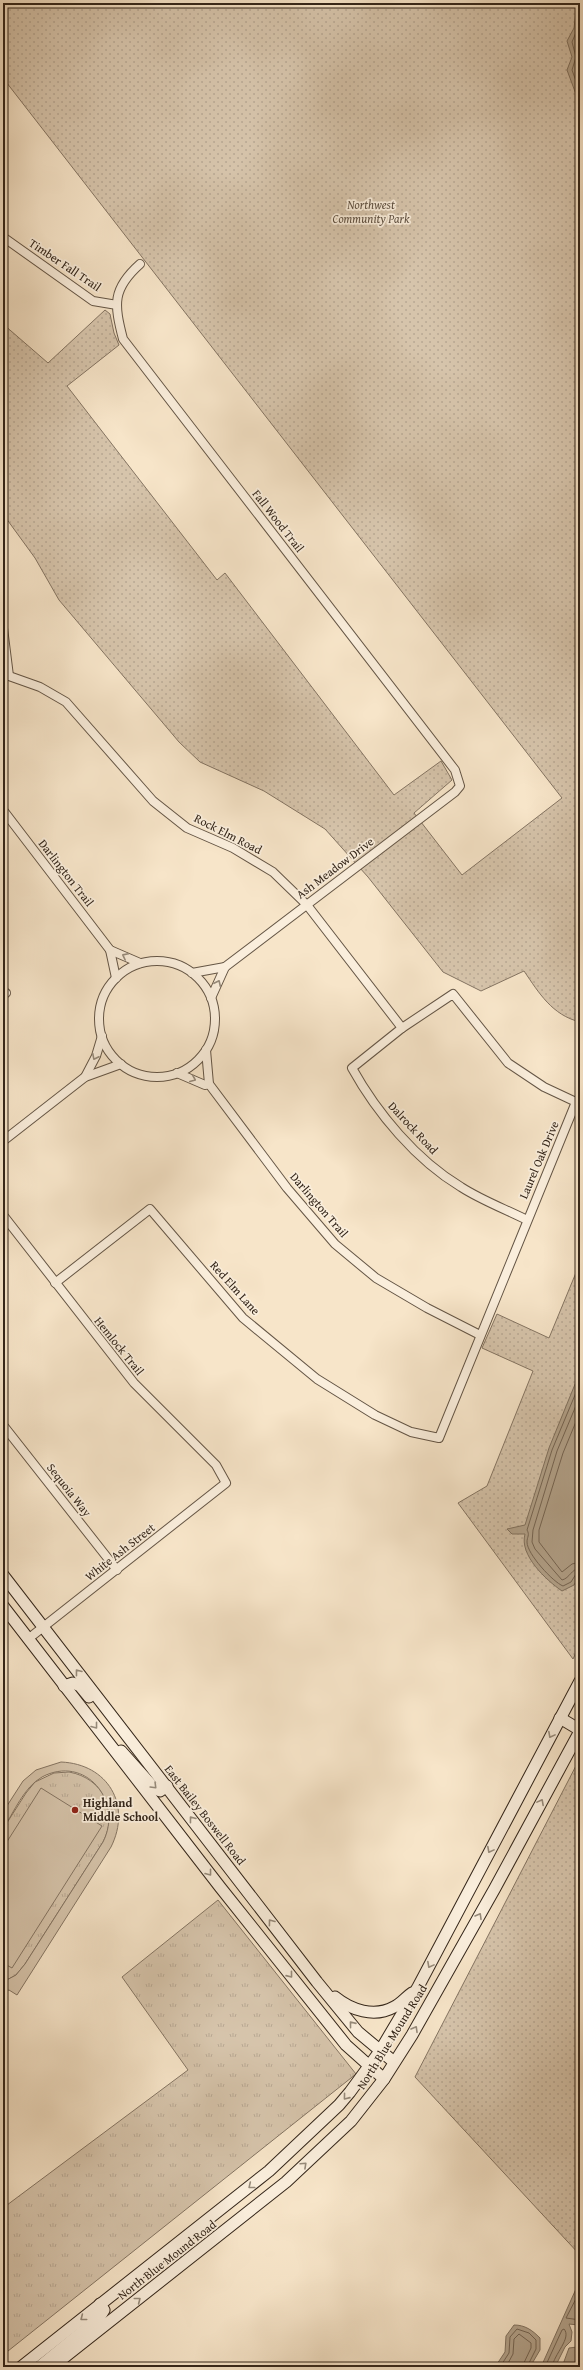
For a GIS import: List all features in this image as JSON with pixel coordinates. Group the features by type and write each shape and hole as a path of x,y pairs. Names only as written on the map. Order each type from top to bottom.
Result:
{"main road":[{"name":"East Bailey Boswell Road","path":"3,1575 317,1982 358,2032 394,2062"},
{"path":"3,1606 220,1887 346,2045 384,2079"},
{"path":"64,1686 73,1683 80,1686 106,1719 119,1725"},
{"name":"North Blue Mound Road","path":"20,2367 269,2171 339,2105 370,2066 418,1987 578,1684"},
{"name":"North Blue Mound Road","path":"52,2367 286,2182 351,2121 384,2079 495,1888 580,1730 560,1718"},
{"path":"106,1740 127,1755 155,1789 160,1791 166,1786"},
{"name":"North Blue Mound Road","path":"317,1982 344,2005 369,2012 394,2007 418,1987"},
{"path":"39,2367 100,2318 104,2310 100,2304"}],"street":[{"name":"Timber Fall Trail","path":"3,237 93,301 117,305"},
{"name":"Fall Wood Trail","path":"140,264 124,278 118,293 116,315 122,339 455,770 460,786"},
{"path":"3,628 6,676"},
{"name":"Rock Elm Road","path":"6,676 40,687 66,702 153,801 187,828 233,848 273,872 307,905 402,1028"},
{"name":"Ash Meadow Drive","path":"192,973 225,967 460,786"},
{"name":"Darlington Trail","path":"3,810 110,950 116,978"},
{"name":"Darlington Trail","path":"110,950 140,964"},
{"path":"153,961 167,962 180,966 192,973 204,984 211,998 215,1016 214,1028 206,1050 198,1060 177,1073 163,1076 148,1076 134,1072 121,1064 112,1054 102,1036 99,1021 101,1005 106,991 116,978 127,969 153,961"},
{"name":"Ash Meadow Drive","path":"211,998 225,967"},
{"name":"Laurel Oak Drive","path":"402,1028 453,994 508,1063 544,1087 576,1102 439,1438"},
{"name":"Dalrock Road","path":"402,1028 352,1068 380,1110 418,1154 460,1187 527,1220"},
{"path":"85,1077 96,1056 102,1036"},
{"path":"177,1073 205,1085 209,1084 206,1050"},
{"path":"3,1141 85,1077 121,1064"},
{"name":"Darlington Trail","path":"209,1084 287,1188 335,1244 376,1278 427,1308 480,1335"},
{"name":"Red Elm Lane","path":"55,1283 150,1209 243,1318 317,1379 375,1415 411,1432 439,1438"},
{"name":"Hemlock Trail","path":"3,1215 134,1383 216,1466 226,1483"},
{"name":"Sequoia Way","path":"3,1425 117,1570"},
{"name":"White Ash Street","path":"28,1638 117,1570 226,1483"}],"green space":[{"name":"Northwest Community Park","path":"3,3 580,3 580,1022 570,1019 554,1009 541,995 524,971 481,991 443,972 368,877 325,829 264,791 200,762 179,742 59,600 35,558 3,514 3,324 48,363 105,310 110,314 114,333 119,345 67,386 217,580 225,573 394,795 441,761 452,780 414,813 462,875 562,798 3,78"},
{"path":"580,1263 580,1644 573,1659 458,1503 487,1486 533,1371 482,1348 497,1314 549,1338"},
{"path":"580,1758 580,2255 415,2077"},
{"path":"61,1762 78,1765 92,1770 103,1779 112,1790 117,1802 119,1816 117,1831 111,1847 17,1995 9,1990 3,1992 3,1982 16,1975 25,1964 103,1842 108,1826 108,1811 104,1797 96,1786 86,1777 73,1772 58,1772 42,1777 30,1787 20,1800 3,1829 3,1812 23,1781 36,1770"},
{"path":"69,1772 81,1775 91,1781 99,1789 105,1798 108,1808 108,1830 103,1842 25,1964 16,1975 3,1982 3,1829 26,1793 35,1782 54,1773"},
{"path":"41,1788 102,1826 12,1968 3,1963 3,1848"},
{"path":"218,1900 356,2074 3,2355 3,2208 188,2070 122,1977"}],"water":[{"path":"577,3 580,3 580,105 567,70 572,57 567,41 574,28"},
{"path":"580,1372 580,1574 574,1585 562,1591 535,1566 526,1550 524,1542 525,1534 512,1534 507,1529 525,1525 549,1448"},
{"path":"580,2280 580,2322 578,2325 569,2324 572,2332 571,2341 565,2347 555,2367 541,2367"},
{"path":"514,2325 525,2327 537,2335 540,2338 540,2350 530,2367 495,2367 505,2352 506,2336"},
{"path":"577,2347 580,2350 577,2367 562,2367 569,2348"}],"place":[{"name":"Highland Middle School","path":"75,1810"}]}
